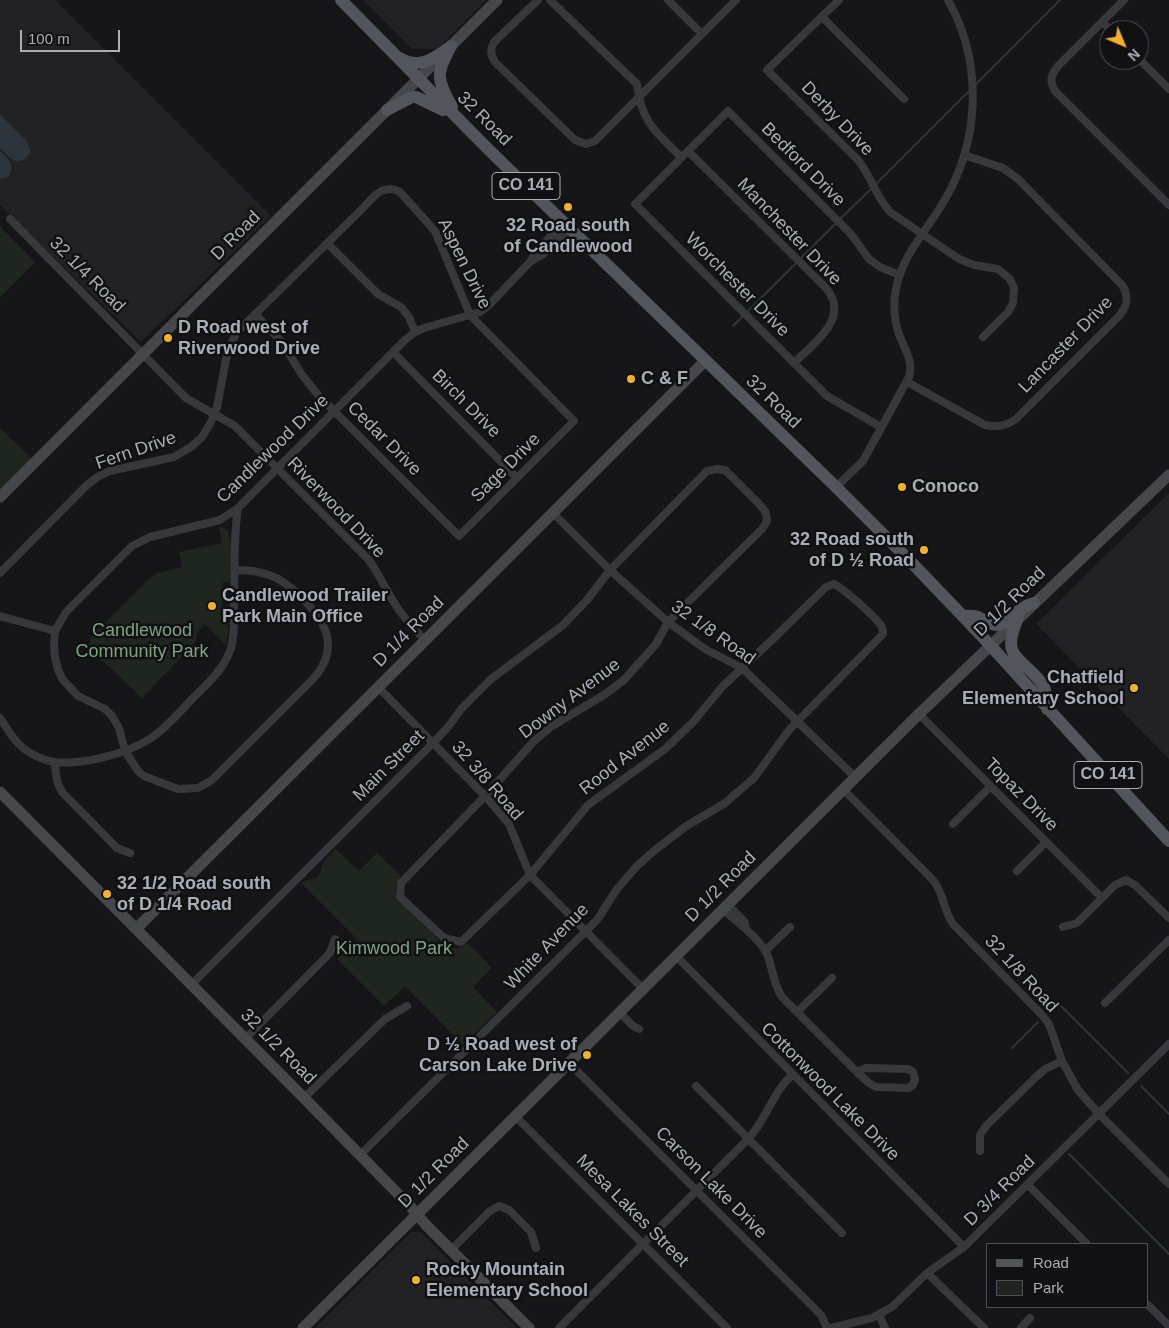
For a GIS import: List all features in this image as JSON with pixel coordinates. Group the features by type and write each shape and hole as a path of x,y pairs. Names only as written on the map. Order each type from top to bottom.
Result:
{"main road":[{"name":"32 Road","path":"341,0 458,119 836,487 990,645 1169,841"},
{"path":"390,51 409,62 422,63 452,46"},
{"path":"452,46 442,63 439,73 442,87 458,119"},
{"path":"387,110 412,97 416,97 458,119"},
{"path":"962,616 978,617 987,623 1003,624 1024,606 1034,603"},
{"path":"1018,618 1012,632 1010,646 1017,658 1044,687 1047,709"}],"street":[{"name":"D Road","path":"0,497 497,0"},
{"path":"538,0 494,42 491,49 492,56 495,62 569,134 580,143 586,144 592,143 736,0"},
{"path":"550,0 637,84 638,97 650,125 681,157"},
{"path":"668,0 702,34"},
{"path":"839,0 822,17 904,99"},
{"path":"836,487 863,461 911,372 910,362 898,334 895,315 896,290 908,255 921,233 941,207 952,187 964,155 972,117 972,78 966,44 957,18 948,0"},
{"path":"1104,20 1124,0"},
{"name":"Derby Drive","path":"822,17 767,70 858,160 885,207 963,261 998,269 1010,279 1014,288 1013,303 1008,312 983,337"},
{"path":"1099,25 1058,66 1051,76 1051,83 1055,91 1169,205"},
{"path":"1149,69 1169,89"},
{"name":"Bedford Drive","path":"688,151 728,111 851,234 869,259 880,267 900,275"},
{"name":"Worchester Drive","path":"688,151 635,204 827,396 881,427"},
{"name":"Manchester Drive","path":"688,151 826,288 832,297 835,312 830,326 794,363"},
{"name":"Lancaster Drive","path":"907,382 985,425 998,427 1007,424 1016,419 1120,315 1127,303 1126,293 1122,285 1018,179 1003,168 964,155"},
{"name":"Fern Drive","path":"0,573 87,485 99,476 116,470 167,459 184,452 202,437 211,422 218,402 230,343 237,332 377,193 389,189"},
{"name":"Aspen Drive","path":"389,189 400,192 435,231 470,315 574,421"},
{"name":"32 1/4 Road","path":"10,219 122,331 142,354"},
{"name":"Candlewood Drive","path":"235,570 256,571 275,577 293,589 322,622 328,640 327,653 320,671 216,776 198,788 178,789 144,776 133,766 125,751 119,728 112,716 104,709 78,696 63,680 55,658 56,631 66,612 132,546 150,537 220,520 238,508 392,352 415,332 480,312 530,262 542,255 567,225"},
{"path":"327,243 378,294 401,307 409,317 415,332"},
{"name":"Cedar Drive","path":"255,314 277,336 302,375 334,411 459,536"},
{"name":"Birch Drive","path":"392,352 517,478"},
{"name":"Riverwood Drive","path":"142,354 186,398 235,426 368,559 394,603 426,640"},
{"name":"D 1/4 Road","path":"136,929 706,360"},
{"name":"Sage Drive","path":"459,536 574,421"},
{"name":"Downy Avenue","path":"460,942 444,938 400,897 401,883 485,796 534,741 552,726 604,695 624,680 656,644 668,622 762,529 767,520 766,513 761,506 725,470 717,468 707,471"},
{"name":"Main Street","path":"191,985 433,743 462,708 490,679 563,625 587,600 610,570 707,471"},
{"name":"D 1/2 Road","path":"303,1328 919,714 1018,618 1120,524 1169,475"},
{"path":"0,718 12,736 24,749 40,758 55,762 71,762 108,756 125,751 152,737 166,726 212,679 228,656 233,639 238,508"},
{"name":"32 1/8 Road","path":"553,513 610,570 668,622 706,649 742,668 856,778"},
{"name":"Rood Avenue","path":"460,942 530,874 588,804 665,749 693,722 723,686 826,587 834,584 842,588 877,621 883,628 883,634"},
{"path":"0,616 56,631"},
{"name":"White Avenue","path":"360,1155 596,920 617,889 637,866 686,827 725,803 754,778 798,720 883,634"},
{"name":"32 3/8 Road","path":"378,687 485,796 509,824 530,874 643,989"},
{"name":"Topaz Drive","path":"919,714 1102,898"},
{"path":"55,762 55,776 62,792 118,848 130,853"},
{"path":"953,824 991,786"},
{"name":"32 1/8 Road","path":"844,790 933,880 941,892 947,916 953,924 1049,1024 1062,1061 1078,1090 1099,1114 1169,1184"},
{"name":"32 1/2 Road","path":"0,792 304,1098 528,1328"},
{"path":"1017,871 1046,842"},
{"path":"1063,927 1078,923 1119,882 1126,880 1131,882 1169,918"},
{"path":"726,907 744,922 746,929 765,951 777,989 782,997 857,1072 869,1083 876,1087 908,1088 913,1085 915,1079 914,1074 908,1068 865,1068 857,1072"},
{"path":"765,951 790,927"},
{"path":"245,1039 330,953 336,939"},
{"path":"1106,1003 1169,940"},
{"name":"Cottonwood Lake Drive","path":"676,956 964,1247"},
{"path":"797,1012 832,978"},
{"path":"304,1098 385,1019 407,1006"},
{"path":"619,1012 633,1026 639,1029"},
{"name":"D 3/4 Road","path":"832,1328 879,1315 900,1300 927,1273 964,1247 1169,1044"},
{"path":"980,1151 980,1135 986,1126 1045,1069 1062,1061"},
{"name":"Carson Lake Drive","path":"569,1063 821,1315 827,1328"},
{"path":"559,1328 748,1139 761,1124 780,1087 792,1075"},
{"path":"696,1086 842,1233"},
{"name":"Mesa Lakes Street","path":"515,1116 727,1328"},
{"path":"1028,1185 1086,1243"},
{"path":"450,1250 490,1210 499,1206 509,1210 531,1232 536,1248"},
{"path":"927,1273 984,1328"},
{"path":"1149,1306 1169,1326"},
{"path":"879,1315 885,1328"},
{"path":"1021,1328 1030,1318"}],"shaded area":[{"path":"0,0 55,0 271,216 141,342 0,205"},
{"path":"363,0 486,0 437,49 412,49"},
{"path":"0,114 28,143 30,152 23,160 19,161 11,158 0,148"},
{"path":"0,151 8,159 11,165 11,172 9,176 0,179"},
{"name":"Chatfield Elementary School","path":"1169,493 1169,759 1036,624"},
{"name":"Rocky Mountain Elementary School","path":"411,1232 420,1232 517,1328 315,1328"}],"green space":[{"path":"0,226 35,262 0,297"},
{"path":"0,428 32,459 0,497"},
{"name":"Candlewood Community Park","path":"219,527 228,530 231,545 230,582 223,582 222,620 229,621 226,645 205,624 197,633 195,643 142,698 110,667 87,651 93,631 99,629 157,573 182,567 179,552 222,543"},
{"name":"Kimwood Park","path":"336,849 359,871 377,853 401,876 396,888 399,901 444,945 456,948 468,943 492,968 473,987 497,1012 463,1045 405,986 384,1006 337,959 357,939 301,883 318,877 323,862"}],"waterway":[{"path":"975,85 1060,0"},
{"path":"876,184 970,90"},
{"path":"840,219 871,189"},
{"path":"800,259 837,222"},
{"path":"747,312 796,263"},
{"path":"733,326 743,316"},
{"path":"1050,1011 1058,1003 1128,1073"},
{"path":"1012,1048 1038,1022"},
{"path":"1141,1086 1169,1114"},
{"path":"1069,1154 1169,1254"}],"place":[{"name":"32 Road south of Candlewood","path":"568,207"},
{"name":"D Road west of Riverwood Drive","path":"168,338"},
{"name":"C & F","path":"631,379"},
{"name":"Conoco","path":"902,487"},
{"name":"32 Road south of D ½ Road","path":"924,550"},
{"name":"Candlewood Trailer Park Main Office","path":"212,606"},
{"name":"Chatfield Elementary School","path":"1134,688"},
{"name":"32 1/2 Road south of D 1/4 Road","path":"107,894"},
{"name":"D ½ Road west of Carson Lake Drive","path":"587,1055"},
{"name":"Rocky Mountain Elementary School","path":"416,1280"}]}
